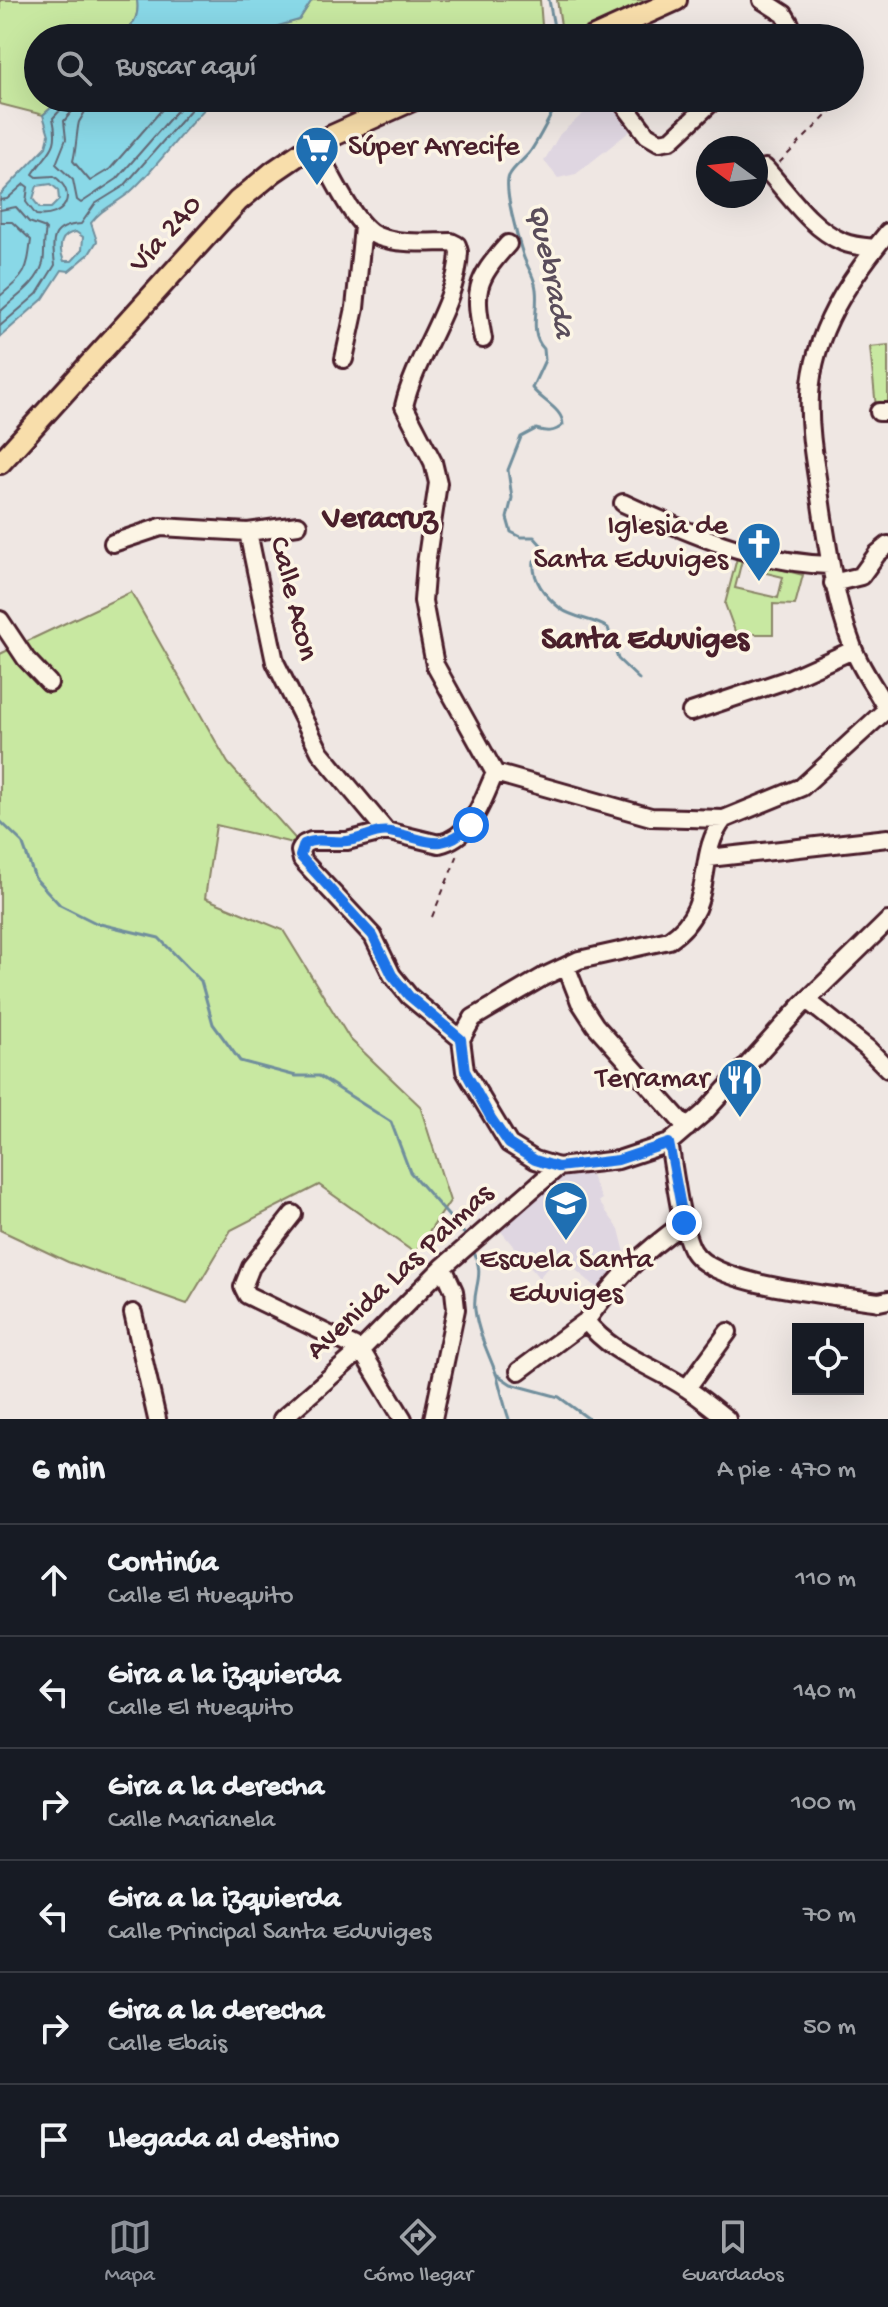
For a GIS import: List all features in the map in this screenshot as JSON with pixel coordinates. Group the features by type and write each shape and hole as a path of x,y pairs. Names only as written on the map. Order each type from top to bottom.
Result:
{"main road":[{"path":"623,24 676,0"},
{"name":"Vía 240","path":"0,463 238,201 314,144 386,112"}],"street":[{"path":"762,0 788,19 788,24"},
{"path":"630,112 647,135 659,142 671,140 701,112"},
{"path":"314,144 363,227 377,236 397,241 457,245 459,252 441,317 413,376 404,406 433,462 438,483 423,601 435,665 495,773 651,817 724,819 802,787 887,710 853,650 833,583 812,441 810,395 813,371 830,316 845,289 888,232"},
{"path":"768,171 804,214 823,229 844,243 875,248"},
{"path":"344,359 355,308 363,227"},
{"path":"483,339 477,307 478,287 482,276 508,244"},
{"path":"456,270 482,276"},
{"path":"623,503 697,537 791,563 829,565"},
{"path":"248,532 298,525"},
{"name":"Calle Acon","path":"113,543 161,527 248,532 275,662 320,752 386,831"},
{"path":"833,583 861,576 888,545"},
{"path":"0,620 26,659 49,683"},
{"path":"691,712 786,680 853,650"},
{"path":"461,1039 409,996 392,975 373,936 300,856 304,844 311,841 347,841 386,831 439,844 458,837 471,825 495,773"},
{"path":"724,819 711,840 699,904 681,932 669,940 579,960 473,1018 461,1039 465,1071 509,1144 535,1160 558,1167 618,1160 669,1143 705,1112 808,1001 888,921"},
{"path":"709,858 888,838"},
{"path":"566,966 580,1002 595,1025 687,1128"},
{"path":"808,1001 867,1048 888,1069"},
{"path":"669,1143 684,1223 694,1253 720,1272 772,1285 879,1302 888,1300"},
{"name":"Avenida Las Palmas","path":"282,1419 361,1350 443,1267 558,1167"},
{"path":"293,1214 251,1267 243,1287 247,1295 361,1350 403,1419"},
{"path":"519,1371 586,1321 616,1280 652,1246 684,1223"},
{"path":"433,1419 456,1309 454,1291 443,1267"},
{"path":"133,1313 157,1419"},
{"path":"586,1321 595,1333 625,1356 687,1388 727,1419"},
{"path":"687,1388 728,1332"}],"path":[{"path":"768,169 829,112"},
{"path":"432,917 460,851"}],"shaded area":[{"path":"585,112 621,112 634,128 576,174 558,178 544,161 560,134"},
{"name":"Escuela Santa Eduviges","path":"590,1174 602,1199 599,1202 619,1229 627,1261 601,1291 558,1255 539,1278 500,1230 554,1177"}],"green space":[{"path":"0,0 137,0 136,17 132,24 24,24 24,110 0,104"},
{"path":"312,0 540,0 542,24 285,24 299,20"},
{"path":"557,0 649,0 598,24 561,24"},
{"path":"888,345 888,407 876,408 870,347"},
{"path":"737,558 742,560 735,588 778,598 783,577 750,569 752,562 803,575 795,605 773,604 773,634 736,634 725,604"},
{"path":"131,592 228,763 301,845 216,825 205,898 283,930 350,1039 420,1106 450,1201 415,1253 319,1185 231,1230 187,1304 68,1262 0,1230 0,654"}],"water":[{"path":"137,0 312,0 299,20 285,24 132,24 137,12"},
{"path":"46,112 202,112 142,181 91,223 97,241 89,254 69,271 62,270 43,299 0,337 0,195 46,147 49,135 43,115","holes":["51,184 58,190 59,200 51,208 40,208 33,199 37,186","76,232 83,237 82,250 72,261 64,261 61,251 64,238"]}],"waterway":[{"name":"Quebrada","path":"549,0 553,24"},
{"name":"Quebrada","path":"552,112 534,146 511,173 508,182 509,202 518,238 535,284 536,335 544,349 545,360 532,388 560,414 563,425 550,431 536,429 521,437 508,470 512,498 507,518 511,532 521,537 534,537 542,546 534,568 545,594 566,612 608,628 618,659 639,679"},
{"path":"0,821 22,842 35,878 60,905 96,923 159,938 201,981 213,1024 240,1061 296,1076 319,1076 391,1122 410,1172 468,1238"},
{"path":"472,1248 479,1274 476,1319 509,1419"},
{"name":"Quebrada","path":"496,1374 511,1384 559,1397 589,1419"}],"place":[{"name":"Súper Arrecife","path":"317,187"},
{"name":"Iglesia de Santa Eduviges","path":"759,583"},
{"name":"Terramar","path":"740,1119"},
{"name":"Escuela Santa Eduviges","path":"566,1242"}],"district":[{"name":"Veracruz","path":"380,520"},
{"name":"Santa Eduviges","path":"645,641"}],"route":[{"path":"471,825 458,837 439,844 386,831 347,841 311,841 304,844 300,856 373,936 392,975 409,996 461,1039 465,1071 509,1144 535,1160 558,1167 618,1160 669,1143 684,1223"}]}
